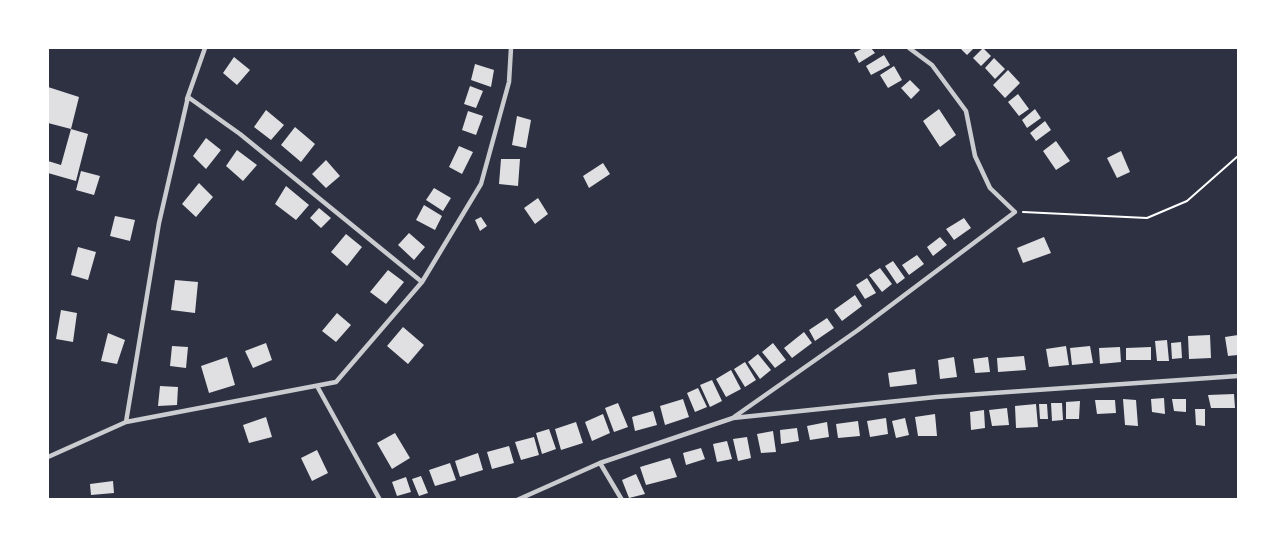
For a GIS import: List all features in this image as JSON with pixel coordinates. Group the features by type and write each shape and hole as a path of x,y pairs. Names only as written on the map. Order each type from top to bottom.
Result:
{"street":[{"path":"126,422 159,223 188,97 187,99 205,48"},
{"path":"48,457 126,422 336,382 422,282 481,184 508,82 511,48"},
{"path":"733,418 858,330 1015,212 990,188 975,156 966,112 932,65 909,48"},
{"path":"188,97 240,134 422,282"},
{"path":"517,500 600,463 733,418 936,397 1238,376"},
{"path":"317,386 380,500"},
{"path":"600,463 622,500"}],"path":[{"path":"1015,212 1147,218 1188,201 1238,156"}],"building":[{"path":"863,48 871,48 875,53 859,63 854,53"},
{"path":"962,48 974,48 967,55"},
{"path":"983,48 991,56 981,66 973,58"},
{"path":"884,55 890,65 871,75 866,66"},
{"path":"234,57 250,70 237,85 223,73"},
{"path":"994,58 1005,69 995,79 985,68"},
{"path":"475,64 494,70 491,87 471,80"},
{"path":"894,66 902,80 888,88 880,75"},
{"path":"1008,70 1020,83 1005,98 993,85"},
{"path":"910,80 920,90 911,99 901,88"},
{"path":"470,86 483,91 476,108 464,104"},
{"path":"48,87 79,97 71,129 48,123"},
{"path":"1018,94 1029,109 1019,116 1008,102"},
{"path":"939,109 956,135 940,147 923,121"},
{"path":"1035,109 1041,118 1027,128 1022,120"},
{"path":"266,110 284,125 271,140 254,127"},
{"path":"468,111 483,116 476,135 462,130"},
{"path":"517,116 531,120 526,148 512,145"},
{"path":"1045,121 1051,130 1036,141 1030,133"},
{"path":"295,127 315,144 301,162 281,145"},
{"path":"71,129 88,134 76,181 48,173 48,161 61,165"},
{"path":"206,138 221,150 206,169 193,156"},
{"path":"1056,141 1070,161 1056,170 1043,151"},
{"path":"459,146 473,152 462,174 449,167"},
{"path":"237,150 257,165 243,181 226,166"},
{"path":"1121,151 1130,172 1117,178 1107,158"},
{"path":"501,159 520,159 518,186 499,184"},
{"path":"326,160 340,176 326,188 312,174"},
{"path":"603,163 610,174 589,188 583,176"},
{"path":"81,171 100,176 94,195 76,190"},
{"path":"199,183 213,197 196,217 182,204"},
{"path":"286,186 309,205 296,220 275,204"},
{"path":"434,188 451,198 443,211 426,200"},
{"path":"538,198 548,214 535,224 524,208"},
{"path":"424,205 442,216 435,230 416,220"},
{"path":"319,208 331,218 321,228 310,218"},
{"path":"115,216 135,220 130,241 110,236"},
{"path":"481,217 487,226 480,231 475,220"},
{"path":"964,218 971,228 954,240 946,229"},
{"path":"409,233 425,247 414,260 398,245"},
{"path":"346,234 362,247 347,266 331,252"},
{"path":"940,237 947,245 933,256 927,247"},
{"path":"1044,237 1051,253 1023,263 1017,248"},
{"path":"78,247 96,252 88,280 71,275"},
{"path":"917,255 924,264 909,275 902,265"},
{"path":"893,261 905,278 897,284 885,266"},
{"path":"880,268 892,284 882,292 869,275"},
{"path":"388,270 404,282 386,304 370,292"},
{"path":"867,278 876,293 865,299 856,285"},
{"path":"175,280 198,282 195,313 171,310"},
{"path":"855,295 862,306 842,321 834,310"},
{"path":"61,310 77,313 73,342 56,339"},
{"path":"337,313 351,325 336,342 322,331"},
{"path":"827,318 834,328 815,341 809,330"},
{"path":"403,327 424,345 408,364 387,346"},
{"path":"804,332 812,343 792,358 784,348"},
{"path":"108,333 125,340 117,364 101,361"},
{"path":"1210,335 1211,358 1189,359 1188,336"},
{"path":"1238,335 1238,355 1228,356 1225,337"},
{"path":"1167,340 1169,361 1157,361 1155,341"},
{"path":"1181,342 1182,358 1172,359 1171,343"},
{"path":"266,343 272,360 253,368 245,351"},
{"path":"773,343 786,360 775,368 762,352"},
{"path":"172,346 188,347 186,368 170,366"},
{"path":"1066,346 1069,365 1049,367 1046,349"},
{"path":"1090,346 1093,363 1072,365 1070,348"},
{"path":"1120,347 1121,362 1100,364 1099,348"},
{"path":"1151,347 1151,360 1126,360 1126,348"},
{"path":"758,354 771,370 760,379 748,362"},
{"path":"1024,356 1026,370 998,372 997,358"},
{"path":"227,357 235,385 209,393 201,366"},
{"path":"954,357 957,377 940,379 938,360"},
{"path":"988,357 990,372 975,373 973,359"},
{"path":"745,362 756,380 745,387 734,369"},
{"path":"915,369 917,384 890,387 888,373"},
{"path":"731,370 741,389 726,397 716,379"},
{"path":"712,380 722,401 710,407 700,385"},
{"path":"160,386 178,387 177,405 158,406"},
{"path":"698,388 707,407 695,412 687,393"},
{"path":"1234,394 1235,408 1211,408 1208,395"},
{"path":"1164,398 1165,414 1152,412 1151,399"},
{"path":"683,399 689,417 665,425 660,406"},
{"path":"1123,399 1136,400 1138,426 1125,425"},
{"path":"1172,399 1186,399 1186,412 1174,411"},
{"path":"1095,400 1115,400 1116,413 1097,414"},
{"path":"1080,401 1079,419 1066,419 1066,402"},
{"path":"618,403 628,427 614,432 605,408"},
{"path":"1051,403 1062,403 1063,420 1052,421"},
{"path":"1036,404 1038,427 1016,428 1015,406"},
{"path":"1039,404 1047,404 1048,419 1040,419"},
{"path":"1007,408 1009,425 992,426 989,410"},
{"path":"1195,409 1205,409 1205,426 1196,425"},
{"path":"984,410 985,428 971,430 970,412"},
{"path":"653,411 657,425 635,431 632,417"},
{"path":"603,414 610,433 592,441 585,422"},
{"path":"935,414 937,436 918,436 915,417"},
{"path":"266,417 272,437 249,443 243,425"},
{"path":"886,418 888,434 870,437 867,421"},
{"path":"905,418 909,435 896,438 892,421"},
{"path":"858,421 860,436 838,438 836,424"},
{"path":"576,422 583,443 561,450 555,429"},
{"path":"827,422 829,437 810,440 807,426"},
{"path":"797,428 799,441 781,444 780,430"},
{"path":"549,429 556,449 542,454 536,433"},
{"path":"773,431 776,452 761,453 757,434"},
{"path":"395,433 410,458 392,469 377,443"},
{"path":"534,437 539,455 521,460 515,442"},
{"path":"747,437 751,458 738,461 733,439"},
{"path":"727,441 732,459 717,462 713,444"},
{"path":"509,446 514,463 492,469 487,452"},
{"path":"701,448 705,459 686,465 683,453"},
{"path":"317,450 328,473 312,481 301,458"},
{"path":"478,453 483,470 460,477 455,461"},
{"path":"670,458 677,477 646,485 640,467"},
{"path":"450,463 456,480 435,486 429,470"},
{"path":"636,474 645,494 629,498 622,480"},
{"path":"421,476 428,493 419,496 412,479"},
{"path":"406,477 411,492 397,496 392,482"},
{"path":"113,481 114,493 91,495 90,484"}]}
